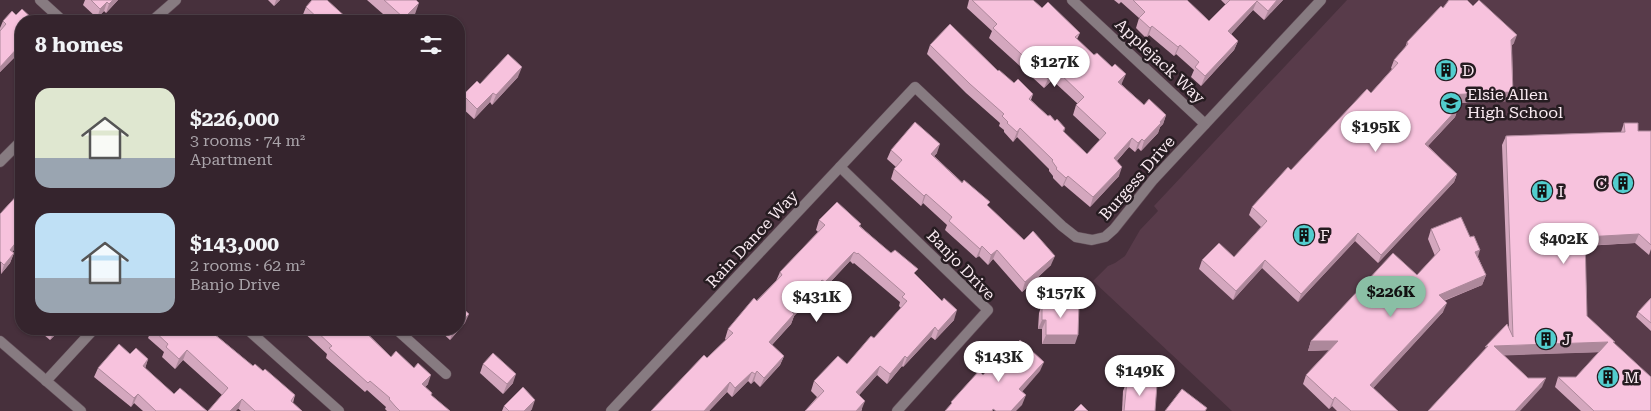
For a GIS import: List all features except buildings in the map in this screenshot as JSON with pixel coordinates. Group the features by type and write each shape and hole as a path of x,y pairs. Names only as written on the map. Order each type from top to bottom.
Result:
{"street":[{"path":"40,0 56,15"},
{"path":"159,15 176,0"},
{"name":"Applejack Way","path":"1072,0 1205,124"},
{"name":"Burgess Drive","path":"915,87 1062,226 1076,237 1092,240 1105,236 1114,229 1153,180 1321,0"},
{"name":"Rain Dance Way","path":"611,411 915,87"},
{"path":"0,162 15,147"},
{"name":"Banjo Drive","path":"840,167 988,310 897,411"},
{"path":"46,381 88,335"},
{"path":"254,335 339,411"},
{"path":"403,335 446,374"},
{"path":"0,341 80,411"}],"shaded area":[{"name":"Elsie Allen High School","path":"1347,0 1651,0 1651,411 1232,411 1093,281 1108,266 1125,256 1140,230 1158,211 1154,206"}],"place":[{"name":"D","path":"1446,70"},
{"name":"Elsie Allen High School","path":"1451,103"},
{"name":"C","path":"1623,183"},
{"name":"I","path":"1542,191"},
{"name":"F","path":"1304,235"},
{"name":"J","path":"1546,339"},
{"name":"M","path":"1608,377"}]}
